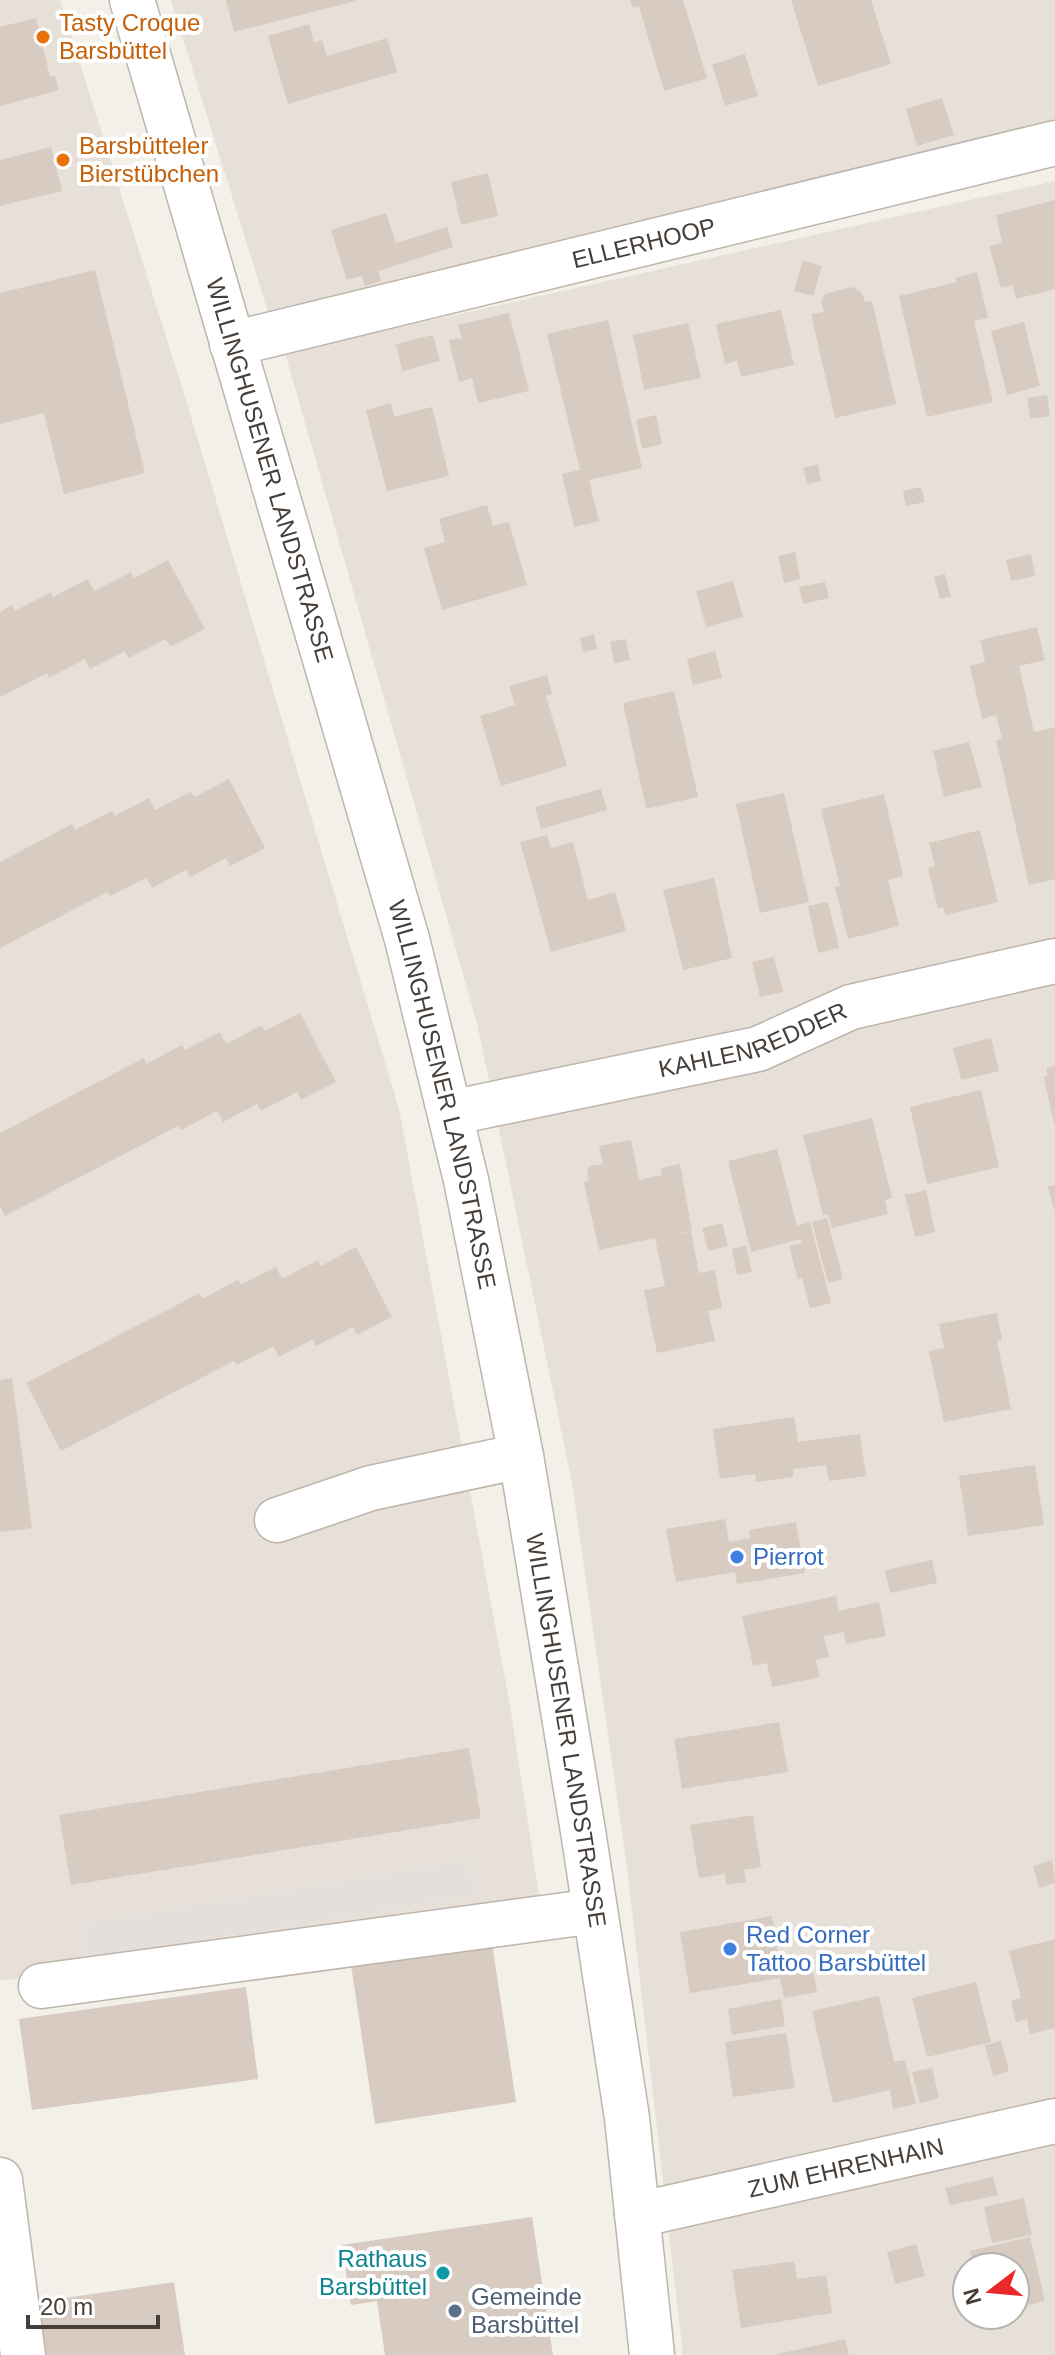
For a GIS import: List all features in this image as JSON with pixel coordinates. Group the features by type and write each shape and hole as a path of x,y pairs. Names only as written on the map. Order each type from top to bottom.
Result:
{"street":[{"name":"WILLINGHUSENER LANDSTRASSE","path":"132,0 403,924 469,1195 521,1456 595,1911 625,2103 652,2355"},
{"name":"ELLERHOOP","path":"232,344 1055,143"},
{"name":"KAHLENREDDER","path":"450,1113 758,1049 851,1007 1055,961"},
{"path":"277,1520 371,1488 521,1456"},
{"path":"41,1986 595,1911"},
{"name":"ZUM EHRENHAIN","path":"637,2215 1055,2121"},
{"path":"0,2180 23,2355"}],"shaded area":[{"path":"0,0 60,0 185,397 399,1109 510,1706 540,1902 0,1981"},
{"path":"171,0 1055,0 1055,120 269,315"},
{"path":"1055,181 1055,2355 683,2355 627,1867 572,1483 477,1023 285,353"},
{"path":"468,1861 474,1894 87,1958 82,1924"}],"building":[{"path":"226,0 355,0 355,1 234,32"},
{"path":"630,0 683,0 707,78 664,91 639,6 633,8"},
{"path":"791,0 871,0 891,64 818,86"},
{"path":"36,18 50,77 55,76 59,90 0,106 0,27"},
{"path":"309,24 314,43 322,40 327,56 387,38 397,72 288,104 268,36"},
{"path":"745,54 758,96 725,106 712,65"},
{"path":"942,98 954,135 917,146 906,109"},
{"path":"51,147 62,191 0,206 0,160"},
{"path":"488,173 498,216 461,225 451,182"},
{"path":"1055,200 1055,289 1016,299 1013,285 1001,288 989,246 1002,243 996,215"},
{"path":"386,213 396,243 447,227 453,247 378,271 381,281 365,286 362,276 347,280 331,230"},
{"path":"803,260 822,266 813,296 794,291"},
{"path":"95,270 145,473 64,494 44,413 0,424 0,293"},
{"path":"977,272 988,318 974,321 993,402 927,417 899,296 957,282 955,278"},
{"path":"852,287 862,293 865,302 872,301 896,404 835,418 811,314 824,312 821,302 825,294"},
{"path":"781,310 794,365 741,377 737,361 725,364 716,324"},
{"path":"509,313 529,391 478,403 472,378 459,382 449,340 462,338 458,325"},
{"path":"608,320 642,468 589,480 599,521 574,527 562,474 580,470 547,334"},
{"path":"1024,322 1040,386 1007,395 991,331"},
{"path":"688,323 701,378 644,390 633,335"},
{"path":"433,335 440,361 402,371 396,344"},
{"path":"1047,395 1050,416 1030,419 1027,398"},
{"path":"391,403 394,417 432,407 449,476 387,491 366,410"},
{"path":"656,415 662,444 642,449 636,420"},
{"path":"818,464 821,481 807,484 803,468"},
{"path":"921,487 925,502 906,506 903,491"},
{"path":"487,505 493,526 509,522 527,585 442,610 424,548 445,542 439,519"},
{"path":"795,552 800,579 784,583 778,556"},
{"path":"1031,554 1035,576 1011,581 1006,560"},
{"path":"168,560 205,629 170,647 166,639 129,658 125,651 90,669 85,659 49,678 47,673 0,697 0,612 12,605 15,611 51,592 53,597 88,579 94,591 131,572 134,578"},
{"path":"945,574 951,597 940,599 934,577"},
{"path":"733,581 743,617 706,627 696,591"},
{"path":"825,582 829,598 803,604 799,587"},
{"path":"1037,627 1045,660 1019,666 1034,732 1055,727 1055,879 1029,885 996,740 1002,739 996,715 982,719 970,666 985,662 980,640"},
{"path":"594,634 597,649 583,652 580,638"},
{"path":"626,639 630,660 614,663 610,642"},
{"path":"715,651 722,678 693,685 687,659"},
{"path":"547,675 552,694 546,696 567,766 501,786 480,716 515,705 509,686"},
{"path":"674,691 698,797 646,809 623,703"},
{"path":"969,742 982,787 944,797 933,751"},
{"path":"229,779 265,848 230,866 226,858 190,877 186,870 152,888 146,878 110,896 107,892 0,948 0,862 72,824 75,830 112,811 115,816 149,798 155,810 191,792 195,797"},
{"path":"601,789 607,810 541,829 535,807"},
{"path":"784,793 809,902 760,913 736,804"},
{"path":"884,794 903,876 888,880 899,926 848,939 835,887 840,886 821,809"},
{"path":"980,830 998,902 946,915 943,907 938,909 928,868 935,866 929,843"},
{"path":"547,835 551,848 573,842 588,900 615,892 626,931 551,952 520,842"},
{"path":"714,878 732,958 683,970 663,890"},
{"path":"828,902 839,948 818,953 808,906"},
{"path":"774,957 783,992 760,997 752,962"},
{"path":"300,1013 336,1082 301,1100 297,1092 261,1111 257,1104 223,1122 217,1111 181,1130 178,1126 5,1216 0,1206 0,1133 144,1058 146,1064 182,1045 185,1050 220,1032 226,1044 262,1025 265,1031"},
{"path":"991,1038 999,1071 961,1080 953,1048"},
{"path":"1055,1066 1054,1124 1044,1077 1048,1076 1046,1068"},
{"path":"981,1090 999,1167 927,1184 910,1107"},
{"path":"872,1118 892,1198 885,1200 888,1214 832,1228 828,1214 823,1215 803,1135"},
{"path":"631,1140 639,1180 662,1175 661,1168 680,1164 692,1231 668,1236 691,1232 699,1273 715,1270 722,1308 708,1311 715,1341 657,1353 644,1290 665,1286 655,1238 599,1250 584,1182 589,1181 587,1170 590,1166 603,1164 599,1146"},
{"path":"777,1149 797,1226 810,1222 831,1303 810,1308 789,1246 802,1243 801,1239 751,1252 728,1161"},
{"path":"1055,1185 1055,1209 1054,1210 1048,1186"},
{"path":"926,1190 935,1232 915,1237 905,1195"},
{"path":"827,1218 843,1279 828,1283 812,1222"},
{"path":"722,1223 728,1246 708,1251 702,1228"},
{"path":"746,1245 752,1272 737,1275 732,1249"},
{"path":"356,1247 392,1317 357,1335 353,1327 316,1346 313,1339 279,1357 273,1346 237,1365 234,1361 61,1451 26,1383 200,1293 202,1299 238,1280 241,1285 276,1267 282,1279 318,1260 321,1266"},
{"path":"997,1313 1002,1340 997,1341 1011,1409 944,1422 929,1351 944,1348 939,1324"},
{"path":"12,1378 32,1528 0,1532 0,1380"},
{"path":"794,1417 798,1442 860,1434 866,1476 829,1481 826,1465 793,1469 793,1477 756,1482 755,1474 720,1479 713,1429"},
{"path":"1035,1465 1044,1525 968,1536 959,1476"},
{"name":"Pierrot","path":"725,1519 729,1542 750,1538 749,1530 796,1522 805,1573 737,1584 735,1572 676,1582 666,1529"},
{"path":"932,1560 937,1583 890,1593 885,1570"},
{"path":"836,1596 839,1611 879,1602 886,1636 846,1644 844,1632 824,1636 829,1657 816,1660 820,1677 772,1687 767,1663 753,1666 742,1616"},
{"path":"779,1722 788,1772 682,1789 674,1739"},
{"path":"469,1748 481,1818 71,1885 59,1815"},
{"path":"753,1815 761,1867 744,1870 746,1882 726,1885 725,1874 699,1878 690,1825"},
{"path":"1052,1860 1055,1883 1039,1888 1033,1866"},
{"name":"Red Corner Tattoo Barsbüttel","path":"772,1916 781,1971 812,1966 817,1992 784,1998 780,1978 690,1993 680,1932"},
{"path":"1055,1939 1055,2028 1030,2034 1027,2019 1016,2022 1011,2001 1021,1998 1009,1951"},
{"path":"492,1943 516,2102 375,2124 351,1965"},
{"path":"976,1982 991,2042 927,2057 912,1998"},
{"path":"246,1987 258,2079 32,2110 19,2019"},
{"path":"879,1996 894,2062 905,2060 916,2104 893,2109 890,2090 833,2103 812,2011"},
{"path":"781,1999 785,2026 732,2035 728,2009"},
{"path":"786,2033 795,2088 733,2097 725,2042"},
{"path":"1001,2041 1009,2071 993,2076 985,2045"},
{"path":"932,2068 939,2098 920,2103 912,2072"},
{"path":"993,2177 998,2195 950,2205 945,2188"},
{"path":"1024,2198 1032,2235 992,2243 984,2207"},
{"name":"Rathaus Barsbüttel","path":"532,2217 553,2355 385,2355 377,2301 351,2305 342,2245"},
{"path":"1030,2237 1045,2301 1031,2304 1031,2251 970,2251"},
{"path":"916,2244 925,2276 895,2284 887,2252"},
{"path":"794,2261 797,2279 826,2275 832,2313 741,2328 732,2270"},
{"path":"174,2282 185,2355 46,2355 38,2302"},
{"path":"845,2339 849,2355 778,2355 778,2354"}],"place":[{"name":"Tasty Croque Barsbüttel","path":"43,37"},
{"name":"Barsbütteler Bierstübchen","path":"63,160"},
{"name":"Pierrot","path":"737,1557"},
{"name":"Red Corner Tattoo Barsbüttel","path":"730,1949"},
{"name":"Rathaus Barsbüttel","path":"443,2273"},
{"name":"Gemeinde Barsbüttel","path":"455,2311"}]}
